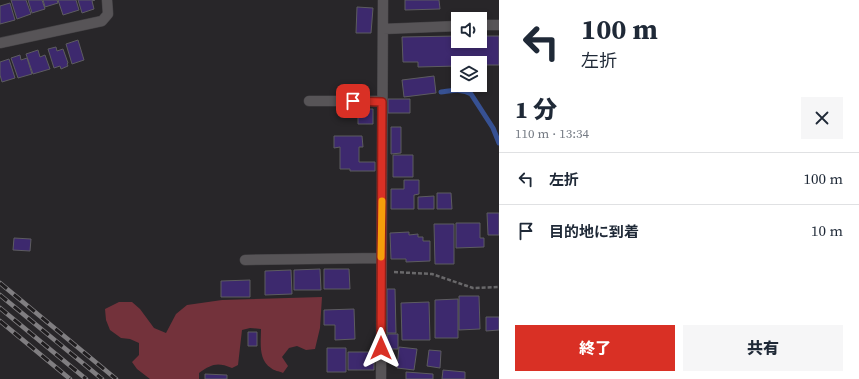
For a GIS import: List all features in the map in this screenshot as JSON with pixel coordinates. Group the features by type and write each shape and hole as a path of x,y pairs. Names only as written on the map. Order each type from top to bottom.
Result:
{"street":[{"path":"0,43 102,20 108,14 108,0"},
{"path":"381,379 383,0"},
{"path":"487,25 499,25"},
{"path":"383,29 451,26"},
{"path":"310,101 382,102"},
{"path":"245,260 381,258"}],"path":[{"path":"381,272 432,274 473,288 499,287"}],"shaded area":[{"path":"322,297 320,328 315,349 306,350 297,346 289,348 282,357 288,366 283,373 272,369 267,365 262,356 261,329 250,328 242,330 238,365 232,368 222,365 211,366 199,373 199,379 150,379 137,369 132,362 139,355 139,343 130,339 121,338 110,330 106,320 105,309 119,302 132,302 140,309 154,328 166,333 176,314 187,305 222,300"}],"building":[{"path":"11,0 26,0 31,14 17,19"},
{"path":"28,0 42,0 45,9 32,13"},
{"path":"43,0 57,0 58,3 45,7"},
{"path":"58,0 76,0 79,10 63,15"},
{"path":"78,0 95,0 92,1 94,9 82,13"},
{"path":"405,0 439,0 440,9 405,10"},
{"path":"10,3 15,20 0,24 0,6"},
{"path":"357,7 373,8 371,33 356,33"},
{"path":"451,36 451,48 487,48 487,36 499,36 499,65 487,65 487,56 451,56 451,66 418,67 418,62 403,62 402,37"},
{"path":"78,40 84,60 72,64 66,44"},
{"path":"56,47 57,51 63,49 68,63 68,66 61,69 60,66 54,68 48,49"},
{"path":"38,50 40,57 45,55 50,69 33,74 26,54"},
{"path":"20,55 21,60 27,58 32,74 18,78 11,58"},
{"path":"9,59 15,78 2,82 0,75 0,62"},
{"path":"434,76 436,93 404,97 402,80"},
{"path":"388,99 410,99 410,113 388,113"},
{"path":"358,109 373,109 373,124 358,124"},
{"path":"391,127 401,127 401,153 391,154"},
{"path":"334,136 362,136 363,147 359,147 359,162 375,162 375,171 350,171 350,169 340,169 340,147 334,148"},
{"path":"393,155 413,155 413,177 393,177"},
{"path":"404,180 419,180 419,194 414,195 414,209 391,209 391,189 404,189"},
{"path":"437,193 451,193 452,209 437,209"},
{"path":"434,196 434,209 418,209 418,197"},
{"path":"487,213 499,213 499,235 488,235"},
{"path":"456,223 480,223 480,238 484,238 484,247 456,248"},
{"path":"434,224 454,224 454,264 435,264"},
{"path":"409,232 409,235 418,234 418,237 423,237 423,241 430,241 430,261 406,262 406,259 391,259 390,233"},
{"path":"14,238 31,239 30,251 13,250"},
{"path":"320,269 321,290 294,290 294,270"},
{"path":"324,269 349,269 350,289 324,289"},
{"path":"291,270 292,294 265,295 265,271"},
{"path":"250,280 250,297 221,297 221,281"},
{"path":"387,289 395,289 396,333 387,333"},
{"path":"459,296 479,296 480,329 459,330"},
{"path":"458,299 458,338 435,338 435,300"},
{"path":"429,302 430,340 402,340 401,303"},
{"path":"354,309 355,339 335,340 335,325 324,325 324,310"},
{"path":"486,317 499,317 499,330 486,331"},
{"path":"248,332 257,332 257,346 248,346"},
{"path":"387,334 398,334 398,349 387,349"},
{"path":"399,347 417,349 414,370 397,368"},
{"path":"327,348 346,348 346,372 327,372"},
{"path":"429,350 441,351 440,368 427,366"},
{"path":"348,352 374,352 374,370 348,370"},
{"path":"443,370 465,372 465,379 442,379"},
{"path":"406,372 433,374 433,379 406,379"},
{"path":"205,374 227,375 227,379 205,379"}],"waterway":[{"path":"441,92 460,90 471,94 493,128 499,143"}],"railway":[{"path":"0,283 116,379"},
{"path":"0,295 102,379"},
{"path":"0,308 86,379"},
{"path":"0,321 70,379"}],"slow traffic":[{"path":"381,257 382,201"}],"route":[{"path":"353,101 382,102 381,348"}]}
